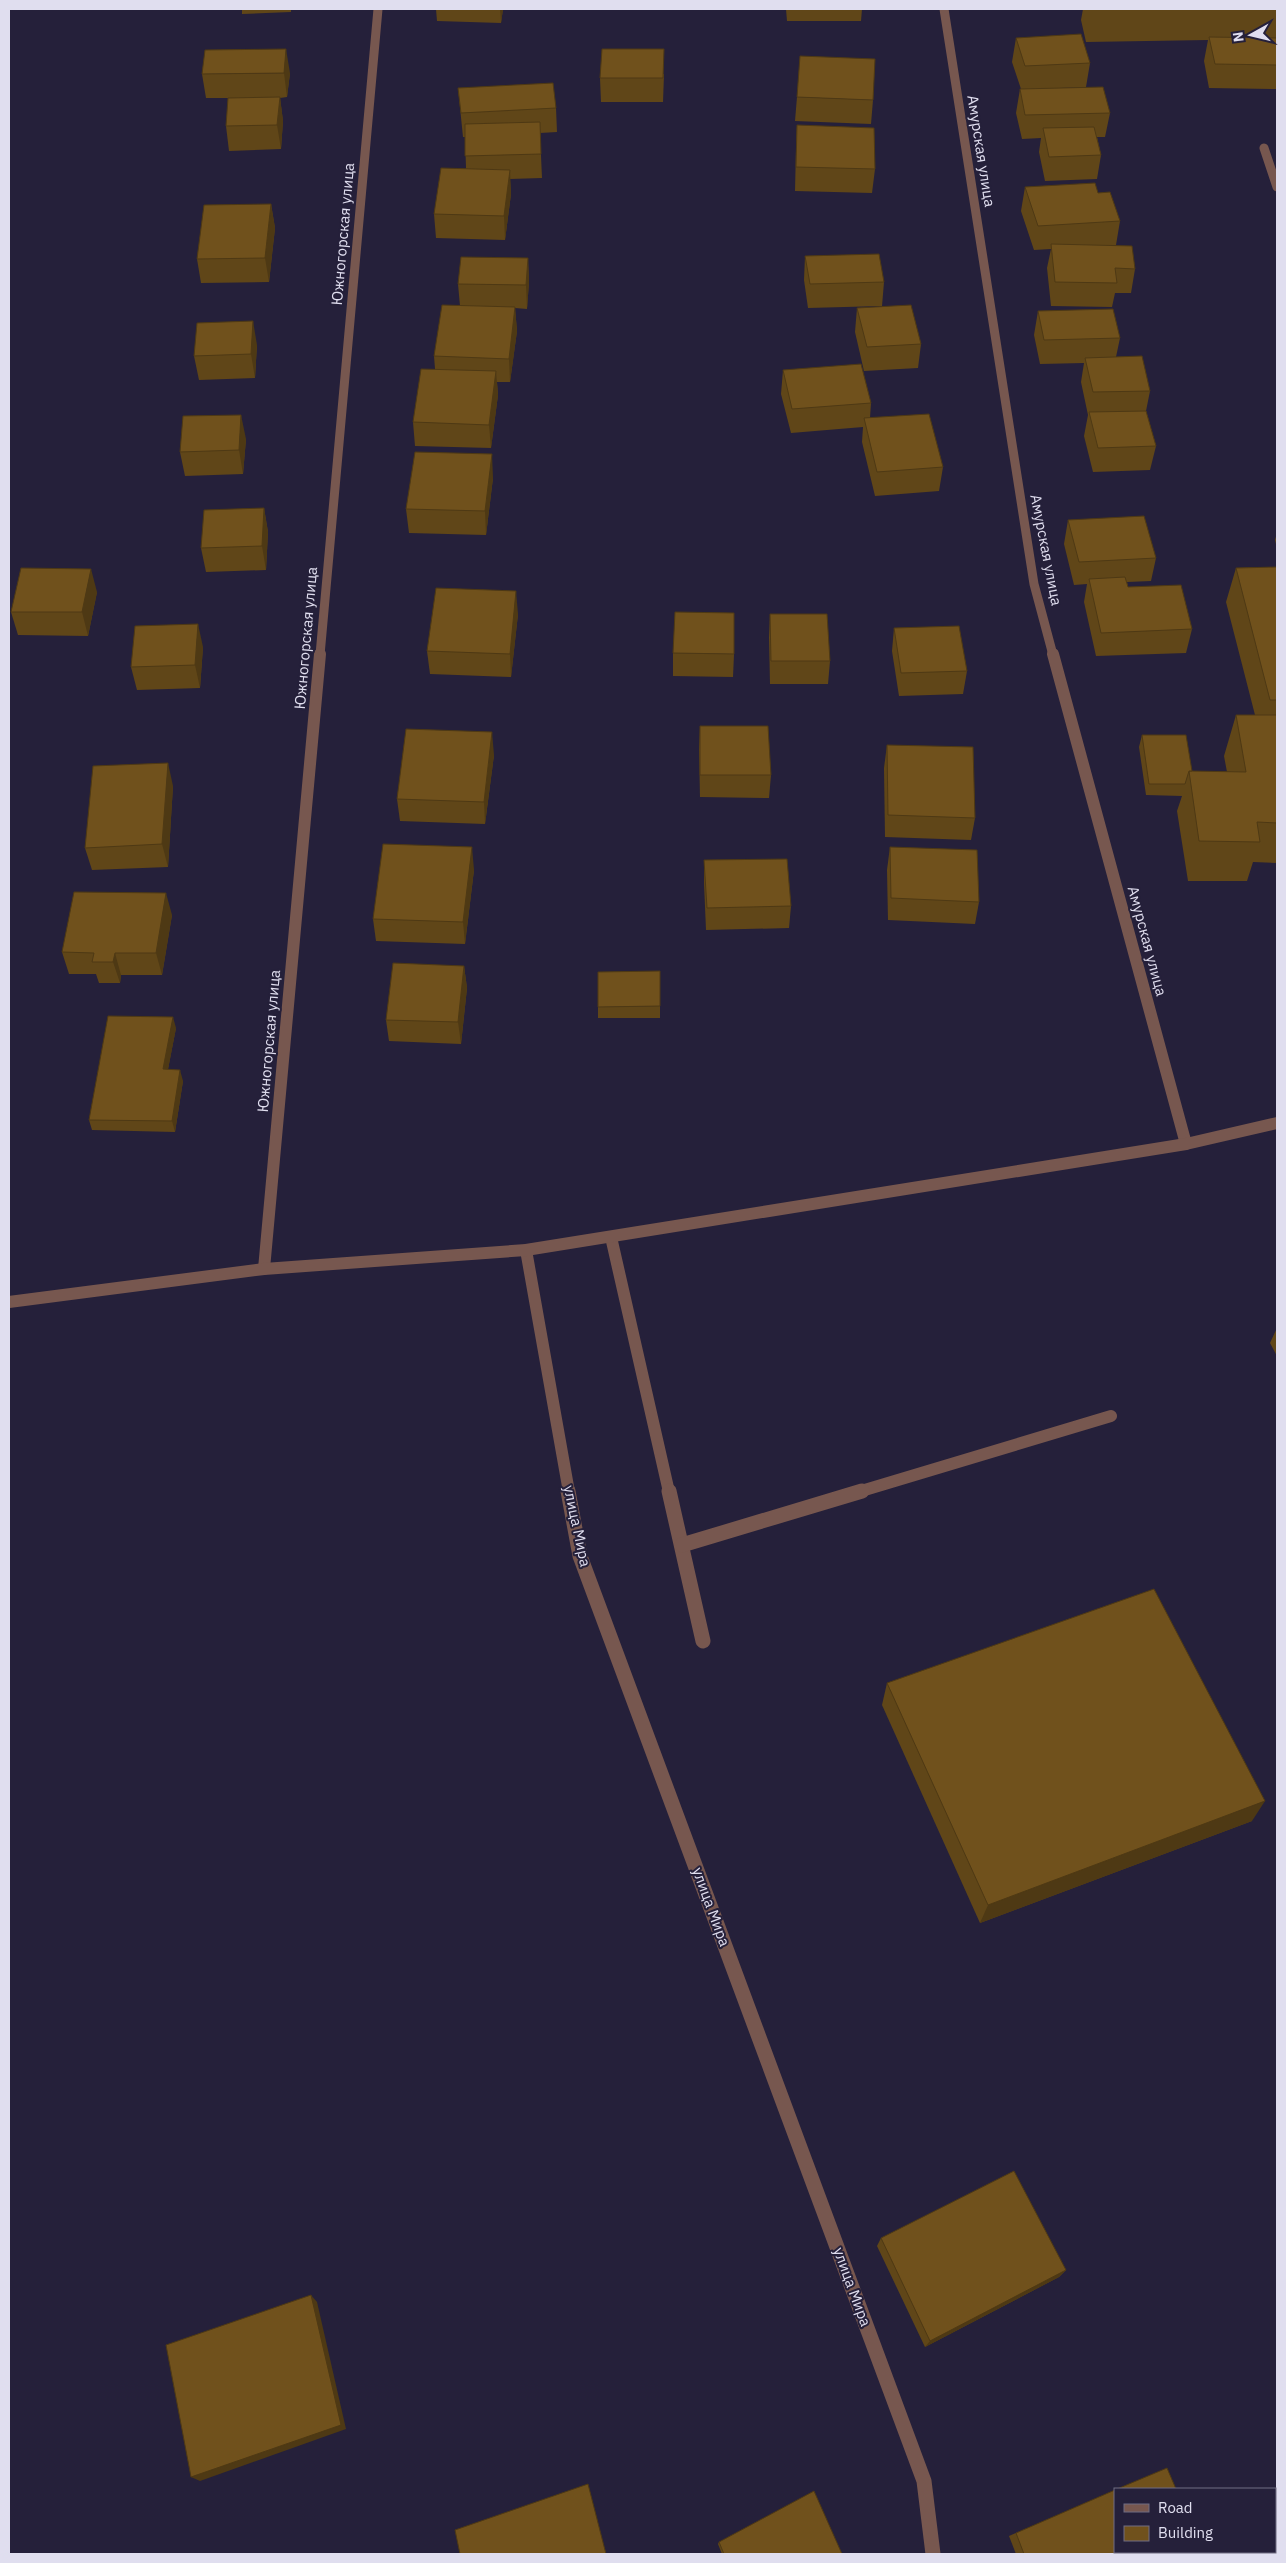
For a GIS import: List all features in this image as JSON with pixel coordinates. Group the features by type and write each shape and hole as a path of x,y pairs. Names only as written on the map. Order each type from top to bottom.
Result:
{"street":[{"name":"Южногорская улица","path":"264,1269 378,9"},
{"name":"Амурская улица","path":"944,9 1034,584 1186,1144"},
{"path":"1264,148 1277,187"},
{"path":"9,1302 264,1269 526,1250 1186,1144 1277,1123"},
{"path":"611,1236 703,1642"},
{"name":"улица Мира","path":"526,1250 580,1556 924,2481 932,2554"},
{"path":"682,1545 1110,1416"}],"building":[{"path":"1081,34 1090,63 1025,66 1016,38"},
{"path":"1209,37 1277,38 1277,65 1215,64"},
{"path":"286,49 284,73 202,74 205,50"},
{"path":"602,49 664,49 663,78 600,78"},
{"path":"800,56 875,59 873,100 797,97"},
{"path":"553,83 556,108 461,113 458,88"},
{"path":"1103,87 1110,113 1025,115 1020,89"},
{"path":"280,97 277,125 226,126 228,98"},
{"path":"540,122 541,154 465,156 465,124"},
{"path":"797,125 874,128 875,169 796,167"},
{"path":"1094,127 1101,155 1049,157 1043,128"},
{"path":"441,168 510,170 504,216 434,214"},
{"path":"1095,183 1098,193 1110,192 1120,221 1038,226 1025,187"},
{"path":"271,204 265,258 197,259 204,205"},
{"path":"1051,244 1132,246 1135,269 1115,268 1117,283 1055,282"},
{"path":"879,254 884,282 810,284 805,256"},
{"path":"461,257 528,258 526,285 458,284"},
{"path":"442,305 515,307 509,359 434,356"},
{"path":"911,305 921,344 867,347 857,308"},
{"path":"1113,309 1120,338 1044,340 1038,311"},
{"path":"253,321 251,354 194,356 197,323"},
{"path":"1142,356 1150,391 1093,392 1085,358"},
{"path":"861,364 871,403 792,409 783,370"},
{"path":"421,369 496,371 489,425 413,422"},
{"path":"1146,411 1156,446 1098,448 1089,412"},
{"path":"929,414 943,467 877,472 864,418"},
{"path":"241,415 239,450 180,452 183,416"},
{"path":"415,452 492,454 485,511 406,509"},
{"path":"264,508 262,546 201,548 204,510"},
{"path":"1144,516 1156,558 1079,562 1068,520"},
{"path":"1277,567 1277,700 1270,700 1236,568"},
{"path":"21,568 91,569 82,612 11,612"},
{"path":"1125,577 1128,587 1181,585 1192,629 1101,633 1089,579"},
{"path":"436,588 516,591 510,654 427,651"},
{"path":"675,612 734,613 734,654 673,653"},
{"path":"770,614 827,614 830,661 771,661"},
{"path":"198,624 195,665 131,667 135,626"},
{"path":"959,626 967,671 901,673 894,628"},
{"path":"1236,715 1277,715 1277,823 1257,822 1260,842 1199,841 1189,771 1246,772"},
{"path":"700,726 768,726 771,775 700,775"},
{"path":"406,729 492,732 484,802 397,799"},
{"path":"1142,735 1186,735 1192,771 1189,771 1185,784 1149,784"},
{"path":"887,745 973,747 975,818 888,815"},
{"path":"168,763 162,844 85,848 93,766"},
{"path":"383,844 472,847 463,922 373,919"},
{"path":"890,847 977,850 979,902 891,898"},
{"path":"787,859 791,906 707,908 704,860"},
{"path":"74,892 166,893 156,953 115,953 113,962 92,962 94,953 62,952"},
{"path":"393,963 464,966 458,1022 386,1020"},
{"path":"660,971 660,1006 598,1007 598,972"},
{"path":"108,1016 173,1017 163,1069 180,1070 172,1121 89,1120"},
{"path":"1154,1589 1265,1801 988,1905 887,1683"},
{"path":"1014,2171 1066,2270 930,2341 881,2238"},
{"path":"311,2295 341,2425 191,2477 166,2345"},
{"path":"1167,2468 1176,2488 1119,2488"},
{"path":"588,2484 606,2554 460,2554 455,2530"},
{"path":"1114,2490 1114,2553 1204,2554 1024,2554 1016,2533"},
{"path":"814,2491 842,2554 724,2554 719,2542"}]}
